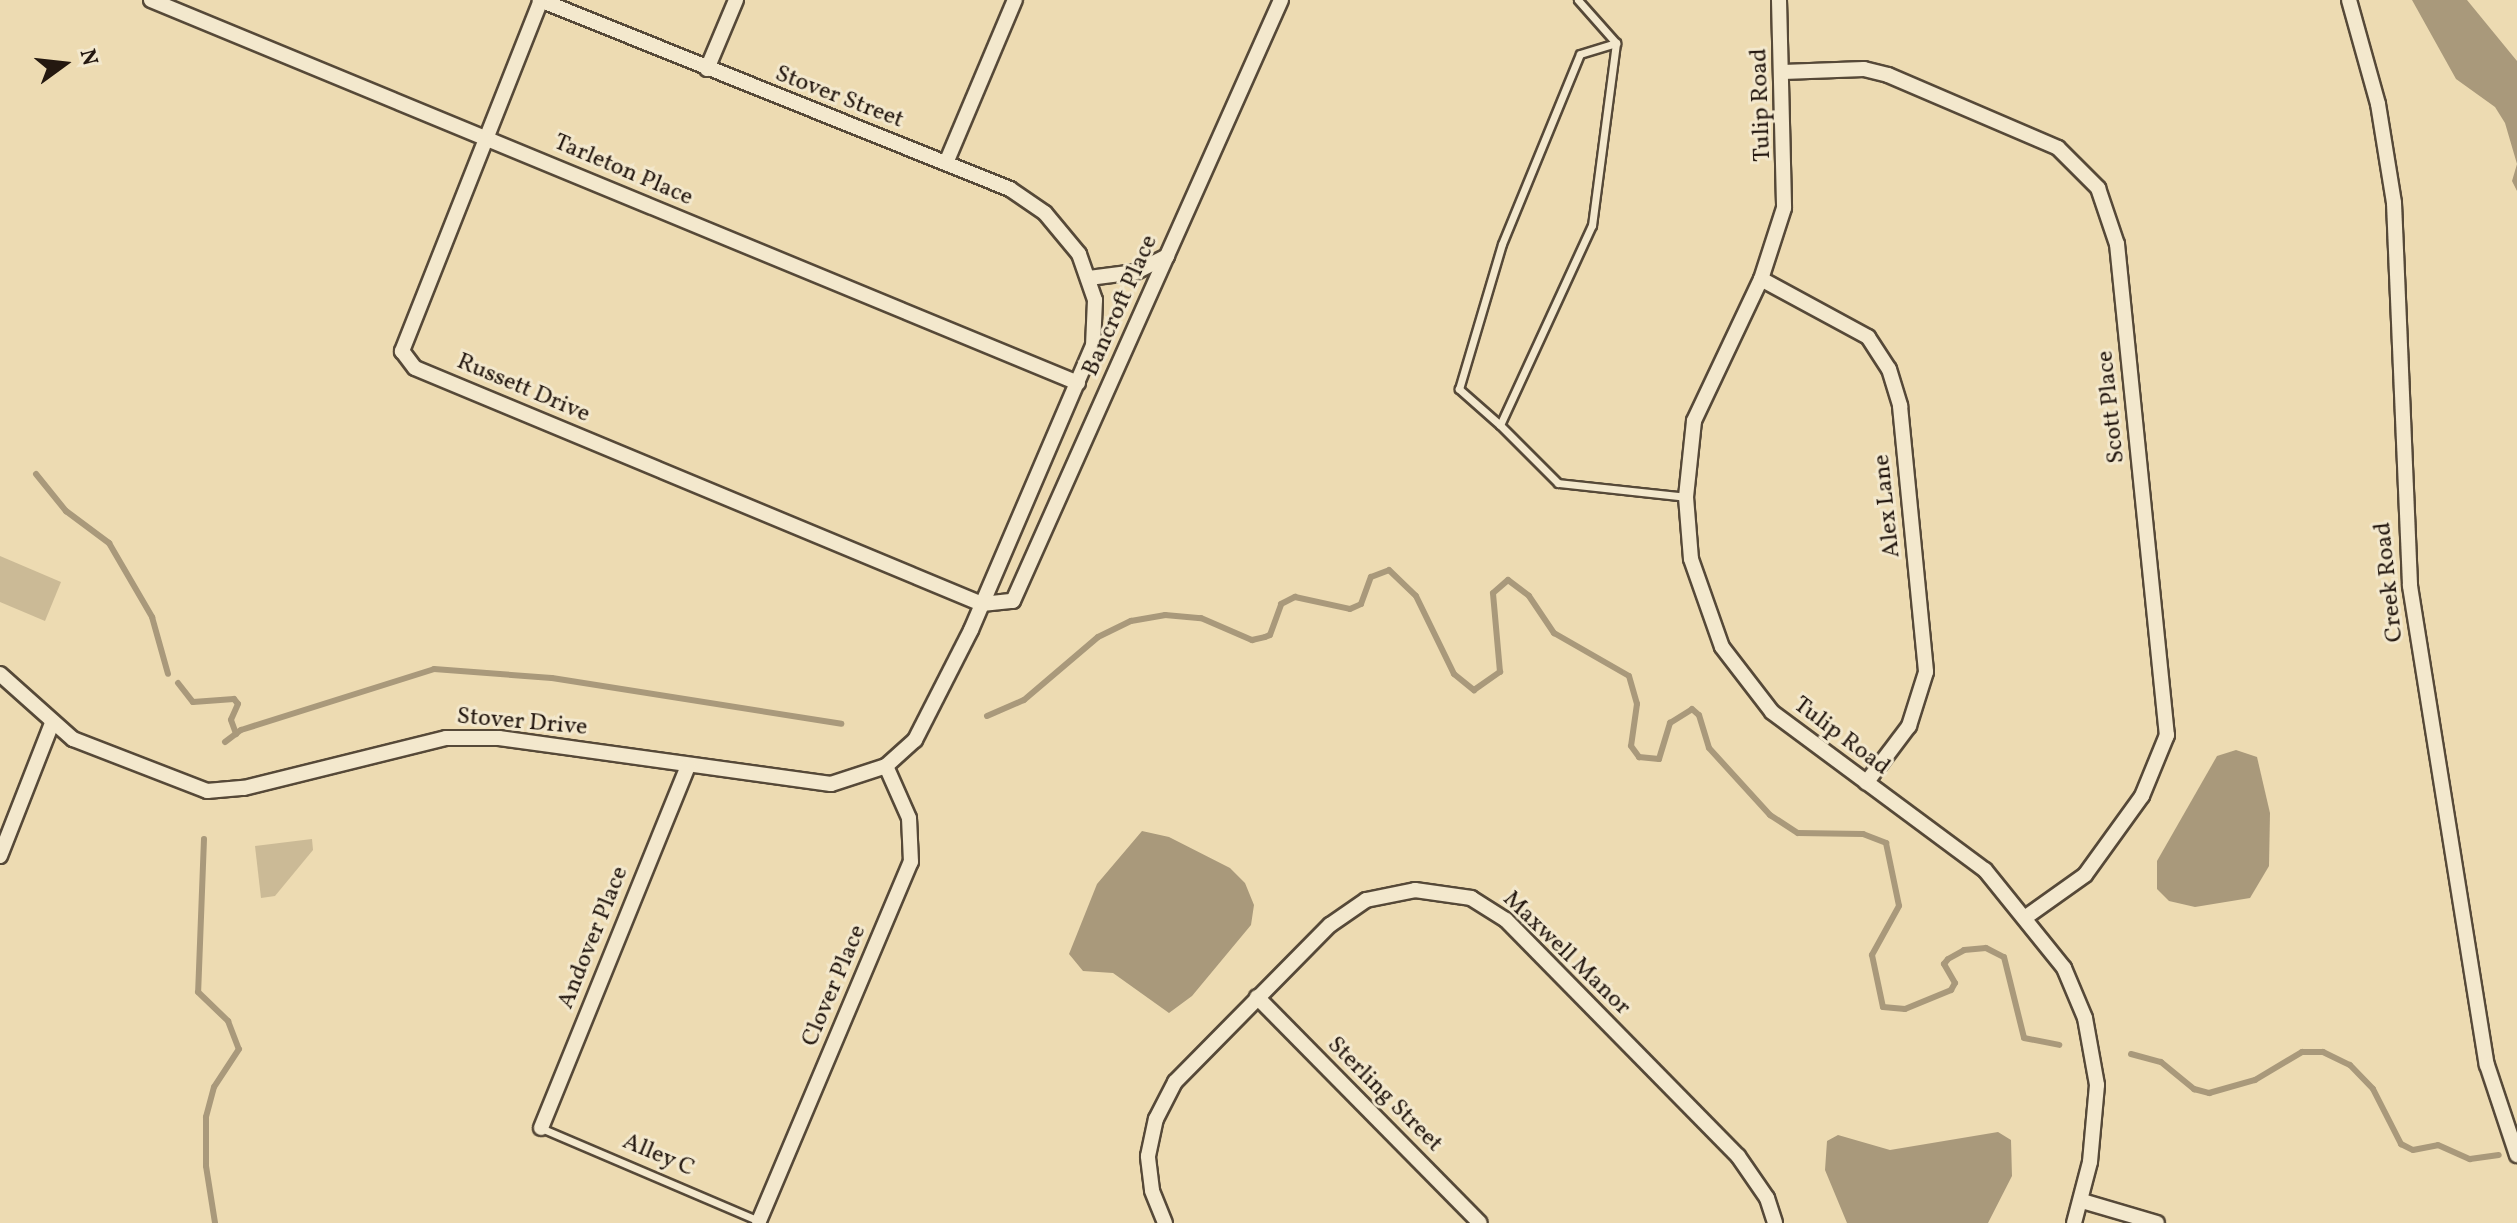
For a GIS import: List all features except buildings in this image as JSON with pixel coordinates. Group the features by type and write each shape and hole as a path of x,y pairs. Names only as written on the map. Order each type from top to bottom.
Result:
{"street":[{"name":"Tarleton Place","path":"151,0 1078,383"},
{"name":"Russett Drive","path":"541,0 402,351 415,368 982,604"},
{"name":"Stover Street","path":"541,0 1010,189 1045,213 1073,243 1089,278 1096,324 1078,383 982,604"},
{"path":"707,69 736,0"},
{"path":"946,163 1015,0"},
{"name":"Bancroft Place","path":"982,604 1013,601 1281,0"},
{"name":"Tulip Road","path":"1779,0 1784,208 1761,279 1694,421 1686,497 1691,559 1722,647 1783,722 1985,870 2026,917 2064,968 2092,1048 2095,1121 2082,1201 2074,1223"},
{"name":"Creek Road","path":"2349,0 2378,104 2392,178 2405,529 2416,630 2487,1065 2517,1155"},
{"name":"Scott Place","path":"1783,72 1864,69 1888,75 2058,148 2088,173 2098,188 2117,244 2167,735 2142,796 2085,875 2026,917"},
{"path":"1089,278 1136,272 1167,256"},
{"name":"Alex Lane","path":"1761,279 1868,337 1889,369 1900,406 1926,672 1909,726 1866,783"},
{"name":"Stover Drive","path":"0,674 52,723 97,752 207,791 244,788 446,738 499,738 812,784 852,780 886,766 929,721 982,604"},
{"path":"0,856 52,723"},
{"name":"Andover Place","path":"541,1128 688,766"},
{"name":"Clover Place","path":"759,1221 911,862 909,818 886,766"},
{"name":"Maxwell Manor","path":"1165,1223 1152,1190 1148,1156 1163,1103 1187,1066 1330,925 1366,900 1415,890 1471,898 1506,920 1738,1156 1767,1198 1775,1223"},
{"name":"Sterling Street","path":"1257,997 1480,1223"},
{"path":"2082,1201 2157,1223"}],"lane":[{"path":"1500,425 1592,225 1616,43 1578,0"},
{"path":"1616,43 1580,54 1498,258 1459,389 1558,483 1686,497"},
{"name":"Alley C","path":"541,1128 759,1221"}],"shaded area":[{"path":"2412,0 2467,0 2517,61 2517,164 2505,123 2495,107 2456,79"},
{"path":"2517,164 2517,191 2512,181"},
{"path":"0,556 61,582 45,621 0,602"},
{"path":"2236,750 2257,757 2270,813 2269,866 2250,898 2195,907 2169,901 2157,889 2157,861 2217,756"},
{"path":"1142,831 1169,837 1230,868 1245,883 1254,905 1251,925 1192,996 1169,1013 1113,973 1083,971 1069,954 1097,884"},
{"path":"312,839 313,850 275,896 261,898 255,846"},
{"path":"1998,1132 2011,1140 2012,1176 1988,1223 1847,1223 1825,1170 1827,1141 1838,1135 1890,1150"}],"waterway":[{"path":"36,474 66,511 109,543 152,617 168,674"},
{"path":"987,716 1024,700 1098,637 1131,621 1165,615 1201,618 1252,640 1270,635 1281,604 1295,597 1350,609 1361,604 1371,577 1389,570 1416,596 1454,674 1474,690 1500,672 1493,593 1508,580 1529,596 1554,633 1629,676 1637,704 1631,746 1639,757 1659,759 1670,723 1692,709 1699,715 1709,748 1770,815 1798,833 1863,834 1886,843 1899,906 1872,955 1883,1007 1905,1009 1951,990 1955,983 1944,964 1948,959 1964,950 1986,948 2004,957 2024,1038 2059,1045"},
{"path":"225,742 241,730 434,669 552,678 841,724"},
{"path":"178,683 193,702 234,699 238,704 231,720 236,734"},
{"path":"204,839 198,992 228,1021 239,1049 214,1087 206,1117 206,1166 215,1223"},
{"path":"2131,1054 2161,1062 2194,1089 2209,1093 2255,1080 2302,1052 2323,1052 2350,1065 2373,1089 2401,1144 2413,1150 2438,1145 2470,1159 2499,1155"}]}
